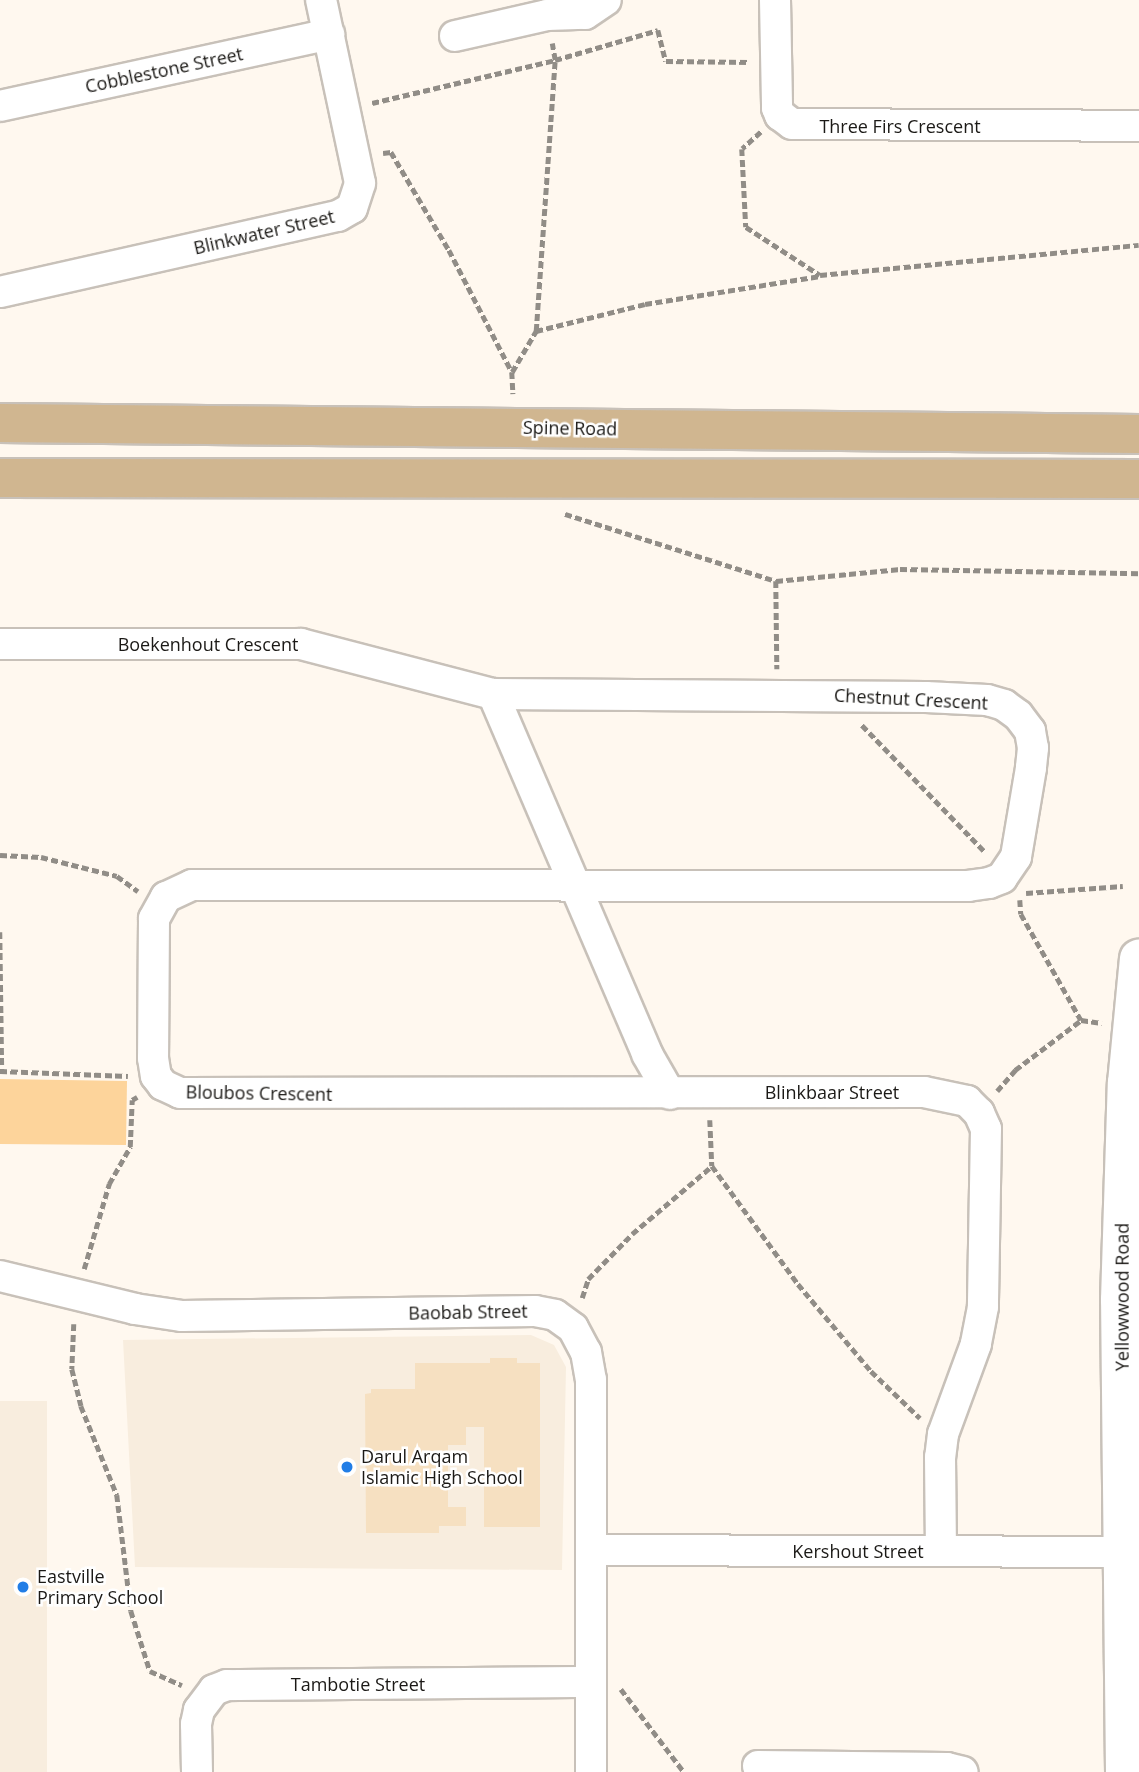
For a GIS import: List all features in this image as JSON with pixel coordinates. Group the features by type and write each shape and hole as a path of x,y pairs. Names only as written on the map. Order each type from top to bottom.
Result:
{"main road":[{"name":"Spine Road","path":"0,423 1139,433"},
{"path":"0,478 1139,479"}],"street":[{"name":"Blinkwater Street","path":"0,292 338,216 352,208 359,192 355,159 321,0"},
{"path":"455,36 551,8 585,14 606,0"},
{"path":"775,0 775,96 780,115"},
{"name":"Cobblestone Street","path":"0,106 329,34"},
{"name":"Three Firs Crescent","path":"780,115 787,121 804,126 1139,126"},
{"name":"Boekenhout Crescent","path":"0,644 301,644 493,694"},
{"path":"493,694 647,1055 670,1094"},
{"name":"Chestnut Crescent","path":"493,694 777,695 987,700 1004,705 1018,715 1030,731 1033,748 1016,857 1010,871 996,881 968,886 575,886"},
{"path":"160,905 176,890 192,885 575,886"},
{"name":"Bloubos Crescent","path":"160,905 154,919 153,1058 156,1076 163,1085 180,1093 670,1094"},
{"name":"Yellowwood Road","path":"1125,1772 1125,1552 1119,1300 1127,1083 1139,959"},
{"name":"Blinkbaar Street","path":"670,1094 924,1092 959,1097 979,1113"},
{"path":"941,1551 940,1457 943,1434 976,1343 983,1307 987,1150 986,1129 979,1113"},
{"name":"Baobab Street","path":"0,1276 135,1309 182,1316 535,1311 555,1315 573,1328"},
{"path":"573,1328 586,1352 591,1380 591,1772"},
{"name":"Kershout Street","path":"591,1550 1125,1552"},
{"name":"Tambotie Street","path":"207,1697 227,1685 591,1682"},
{"path":"197,1772 195,1724 207,1697"},
{"path":"758,1766 947,1768 963,1772"}],"path":[{"path":"512,372 536,331 555,60 551,8"},
{"path":"345,109 555,60 658,30 666,61 775,62"},
{"path":"780,115 742,149 746,227 820,275"},
{"path":"355,159 391,152 449,250 512,372 513,397"},
{"path":"536,331 645,304 820,275 1139,245"},
{"path":"559,512 776,581 900,569 1139,573"},
{"path":"776,581 777,695"},
{"path":"871,735 991,857"},
{"path":"0,855 41,857 117,876 160,905"},
{"path":"1081,1020 1021,914 1019,893 1123,886"},
{"path":"0,932 1,1072 131,1076 130,1147 109,1184 83,1275"},
{"path":"979,1113 1015,1070 1081,1020 1104,1023"},
{"path":"132,1100 163,1085"},
{"path":"709,1093 712,1166 798,1284 870,1371 917,1416 943,1434"},
{"path":"573,1328 588,1279 632,1234 712,1166"},
{"path":"74,1321 72,1369 81,1406 117,1495 131,1611 150,1671 207,1697"},
{"path":"591,1682 621,1689 684,1772"}],"shaded area":[{"path":"0,1079 127,1081 126,1145 0,1144"},
{"name":"Darul Arqam Islamic High School","path":"531,1335 554,1345 566,1367 562,1570 135,1567 123,1340"},
{"name":"Eastville Primary School","path":"0,1401 47,1401 47,1772 0,1772"}],"building":[{"path":"490,1358 517,1358 517,1363 540,1363 540,1527 484,1527 484,1427 466,1427 466,1445 448,1445 448,1507 466,1507 466,1526 439,1526 439,1533 366,1533 365,1394 371,1393 371,1389 415,1389 415,1363 490,1363"}],"place":[{"name":"Darul Arqam Islamic High School","path":"347,1467"},
{"name":"Eastville Primary School","path":"23,1587"}]}
